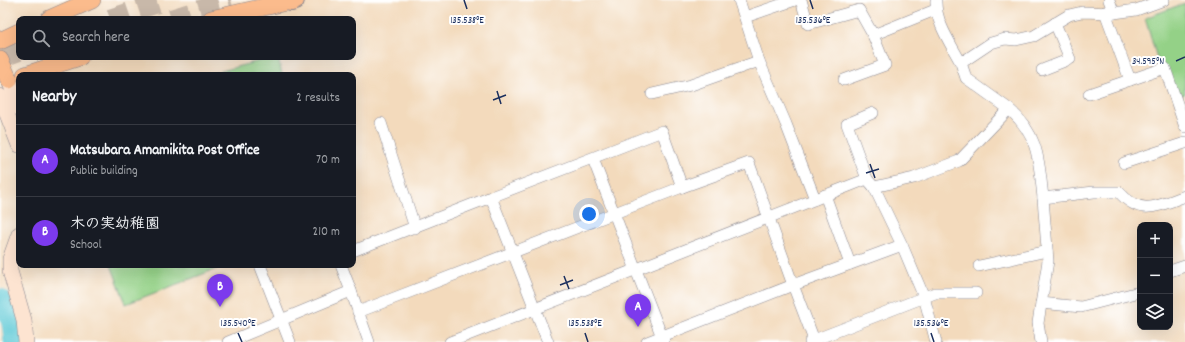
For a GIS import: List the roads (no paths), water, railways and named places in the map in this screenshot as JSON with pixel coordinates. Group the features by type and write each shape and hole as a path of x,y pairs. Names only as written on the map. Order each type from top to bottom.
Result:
{"main road":[{"path":"56,16 92,0"},
{"path":"223,16 293,0"},
{"path":"0,41 16,33"},
{"path":"0,60 13,79"},
{"path":"34,72 71,60"}],"street":[{"path":"740,0 759,61 850,264"},
{"path":"745,17 795,0"},
{"path":"801,0 808,24 859,10 874,35 885,66 844,80"},
{"path":"1109,0 1110,12 1130,80"},
{"path":"961,63 990,43 1005,39 1016,40 1034,36 1069,16 1076,14 1136,10 1164,0"},
{"path":"874,35 936,5 966,78 1022,120 1035,144 1040,164 1043,198 1048,261 1038,323 1041,342"},
{"path":"1042,70 1070,59 1055,23"},
{"path":"652,94 690,85 759,61"},
{"path":"1089,94 1165,68 1185,127"},
{"path":"13,79 16,94"},
{"path":"0,96 16,136"},
{"path":"450,342 820,197 870,183 914,178 960,161 1009,109"},
{"path":"873,113 847,124 870,183 902,245 924,297 936,342"},
{"path":"381,123 415,228"},
{"path":"356,250 662,131 682,187"},
{"path":"1124,163 1185,143"},
{"path":"593,159 663,339"},
{"path":"358,312 682,187 750,163 812,341 935,293 976,293"},
{"path":"1043,198 1094,192 1119,192 1129,203 1141,207 1157,206 1185,196"},
{"path":"491,197 514,252 548,342"},
{"path":"16,243 10,259 10,272 24,320 26,342"},
{"path":"647,342 663,339 792,285 902,245"},
{"path":"979,266 1047,251"},
{"path":"1173,270 1185,266"},
{"path":"261,268 290,342"},
{"path":"342,268 369,342"},
{"path":"228,342 351,292"},
{"path":"1041,303 1081,307 1137,293"}],"waterway":[{"path":"0,299 7,309 11,319 14,342"}],"tunnel":[{"path":"119,16 166,0"},
{"path":"180,16 231,0"},
{"path":"0,58 16,52"}],"place":[{"name":"木の実幼稚園","path":"220,307"},
{"name":"Matsubara Amamikita Post Office","path":"638,327"}]}
